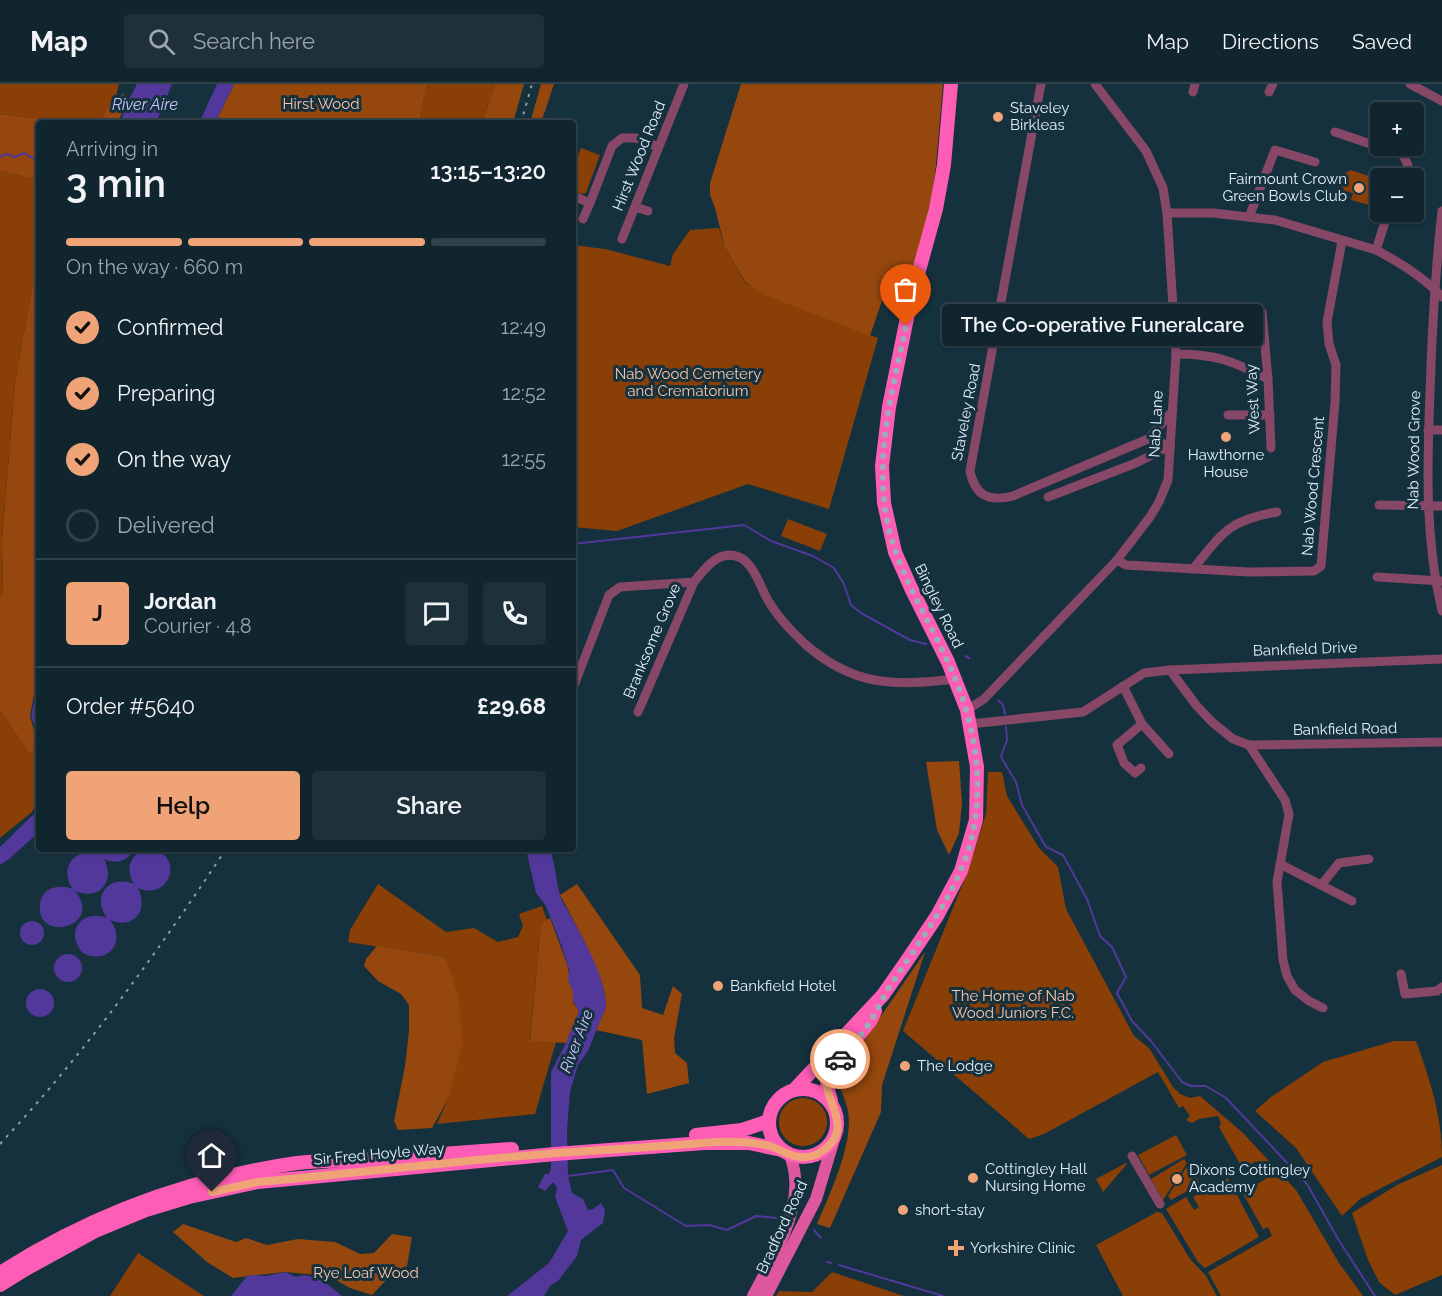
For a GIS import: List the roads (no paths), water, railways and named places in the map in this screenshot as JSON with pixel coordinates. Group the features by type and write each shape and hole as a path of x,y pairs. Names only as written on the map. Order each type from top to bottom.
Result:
{"highway":[{"name":"Bingley Road","path":"795,1089 883,995 937,916 961,871 976,820 977,768 969,717 956,680 895,552 884,503 882,466 889,407 910,303 936,209 942,176 951,84"},
{"path":"832,1103 816,1090 795,1089 785,1093 771,1110 770,1131 774,1142 786,1152 801,1157 820,1153 829,1146 838,1125 837,1113 827,1088 828,1074 871,1020 883,995"},
{"name":"Sir Fred Hoyle Way","path":"0,1286 24,1270 95,1232 146,1210 189,1197 258,1182 368,1166 555,1154 685,1140 742,1130 769,1120"},
{"name":"Sir Fred Hoyle Way","path":"685,1140 759,1144 786,1152"},
{"name":"Sir Fred Hoyle Way","path":"0,1273 87,1224 183,1187 249,1171 300,1162 368,1166"}],"main road":[{"name":"Bradford Road","path":"766,1296 816,1199 835,1136"},
{"name":"Bradford Road","path":"753,1296 779,1248 794,1203 796,1179 786,1152"}],"street":[{"name":"Hirst Wood Road","path":"622,239 684,84"},
{"name":"Staveley Road","path":"1041,84 970,471 972,484 989,498 999,500 1006,498 1148,439 1171,413"},
{"name":"Nab Lane","path":"969,717 1138,535 1159,502 1168,480 1176,354 1167,213 1163,188 1146,151 1095,84"},
{"path":"1410,84 1442,101"},
{"path":"1335,132 1403,155 1407,168"},
{"path":"583,219 612,146 622,138 636,138 658,147"},
{"path":"1249,217 1275,150 1315,162"},
{"path":"576,197 590,202"},
{"path":"635,207 648,211"},
{"name":"Nab Wood Grove","path":"1442,211 1434,288 1427,506 1442,611"},
{"path":"1167,213 1213,213 1275,220 1376,250 1390,257 1434,288 1442,297"},
{"path":"1376,250 1385,222"},
{"name":"Nab Wood Crescent","path":"1117,560 1126,565 1248,572 1314,571 1321,566 1336,365 1329,344 1327,322 1342,241"},
{"name":"West Way","path":"1262,312 1271,448"},
{"path":"1176,354 1220,357 1268,379"},
{"path":"1228,415 1270,415"},
{"path":"1428,430 1442,430"},
{"path":"1148,439 1170,446"},
{"path":"1048,497 1136,463 1170,446"},
{"path":"1379,505 1442,506"},
{"path":"1193,569 1227,529 1242,519 1277,512"},
{"path":"576,680 609,595 614,590 620,587 694,582 705,568 720,557 731,556 741,558 751,567 775,613 790,631 832,665 864,679 885,682 917,684 956,680"},
{"path":"1377,577 1438,581"},
{"name":"Branksome Grove","path":"638,712 694,582"},
{"name":"Bankfield Drive","path":"969,717 1083,712 1144,673 1442,659"},
{"path":"1170,670 1212,722 1233,739 1249,745 1285,800 1289,814 1280,864 1278,893 1283,960 1287,976 1295,990 1323,1008"},
{"path":"1123,686 1142,724 1169,754"},
{"path":"1141,768 1135,773 1124,763 1117,745 1142,724"},
{"name":"Bankfield Road","path":"1249,745 1442,742"},
{"path":"1322,884 1339,863 1368,859"},
{"path":"1280,864 1352,901"},
{"path":"1401,974 1405,1005"},
{"path":"1405,994 1437,991 1442,987"},
{"path":"1132,1156 1160,1204"}],"water":[{"name":"River Aire","path":"137,84 172,84 157,120 121,120"},
{"path":"217,84 234,84 216,120 200,120"},
{"path":"36,690 36,732 31,716"},
{"path":"36,812 36,835 0,865 0,847"},
{"path":"98,852 131,852 121,861 113,862 104,859 108,875 103,887 98,891 84,893 75,891 82,904 81,914 76,921 67,926 57,927 48,924 41,916 41,898 52,888 73,889 67,874 71,861 76,856 83,853 99,855"},
{"path":"527,852 551,852 561,898 589,951 603,985 606,1007 588,1051 578,1065 570,1092 567,1130 568,1176 572,1193 583,1199 588,1210 601,1203 605,1210 603,1223 581,1240 577,1256 544,1296 507,1296 549,1263 568,1231 555,1197 557,1188 553,1182 545,1191 538,1187 551,1168 551,1072 579,1011 573,1001 573,992 568,980 569,970 562,947 546,906 536,893"},
{"path":"139,853 162,853 168,860 169,876 159,889 149,891 138,888 142,904 137,916 132,920 119,922 110,920 115,928 116,943 107,954 92,956 83,953 75,937 78,924 90,916 107,918 101,902 102,895 105,889 117,882 134,884 130,866 134,856"},
{"path":"32,921 40,925 44,933 40,941 32,945 24,941 20,933 24,925"},
{"path":"68,954 78,958 82,968 78,978 68,982 58,978 54,968 58,958"},
{"path":"40,989 50,993 54,1003 50,1013 40,1017 30,1013 26,1003 30,993"},
{"path":"285,1272 296,1277 304,1275 320,1278 342,1296 231,1296 248,1275 266,1276"}],"waterway":[{"path":"0,157 6,154 15,157 24,153 36,160"},
{"path":"576,544 744,525 771,541 813,556 834,568 844,584 851,605 910,640 926,644"},
{"path":"965,656 969,658"},
{"path":"998,700 1003,705 1005,714"},
{"path":"1006,727 1007,740 1001,757 1016,782 1022,805 1046,847 1063,855 1087,899 1100,936 1112,947 1126,977 1117,993 1132,1021 1151,1041 1182,1082 1191,1086 1206,1086 1226,1098 1307,1184 1338,1239 1375,1296"},
{"path":"568,1176 613,1170 624,1188 686,1226 709,1225 727,1230 756,1216 776,1218"},
{"path":"814,1230 821,1238"},
{"path":"827,1262 831,1263"},
{"path":"839,1265 943,1296"}],"railway":[{"path":"522,120 532,84"},
{"path":"0,1144 91,1038 174,926 224,852"}],"place":[{"name":"Staveley Birkleas","path":"998,117"},
{"name":"Fairmount Crown Green Bowls Club","path":"1359,188"},
{"name":"The Co-operative Funeralcare","path":"906,326"},
{"name":"Hawthorne House","path":"1226,437"},
{"name":"Bankfield Hotel","path":"718,986"},
{"name":"The Lodge","path":"905,1066"},
{"name":"Cottingley Hall Nursing Home","path":"973,1178"},
{"name":"Dixons Cottingley Academy","path":"1177,1179"},
{"name":"short-stay","path":"903,1210"},
{"name":"Yorkshire Clinic","path":"956,1248"}],"park label":[{"name":"Hirst Wood","path":"321,104"},
{"name":"Nab Wood Cemetery and Crematorium","path":"688,382"},
{"name":"The Home of Nab Wood Juniors F.C.","path":"1013,1004"},
{"name":"Rye Loaf Wood","path":"366,1273"}]}
